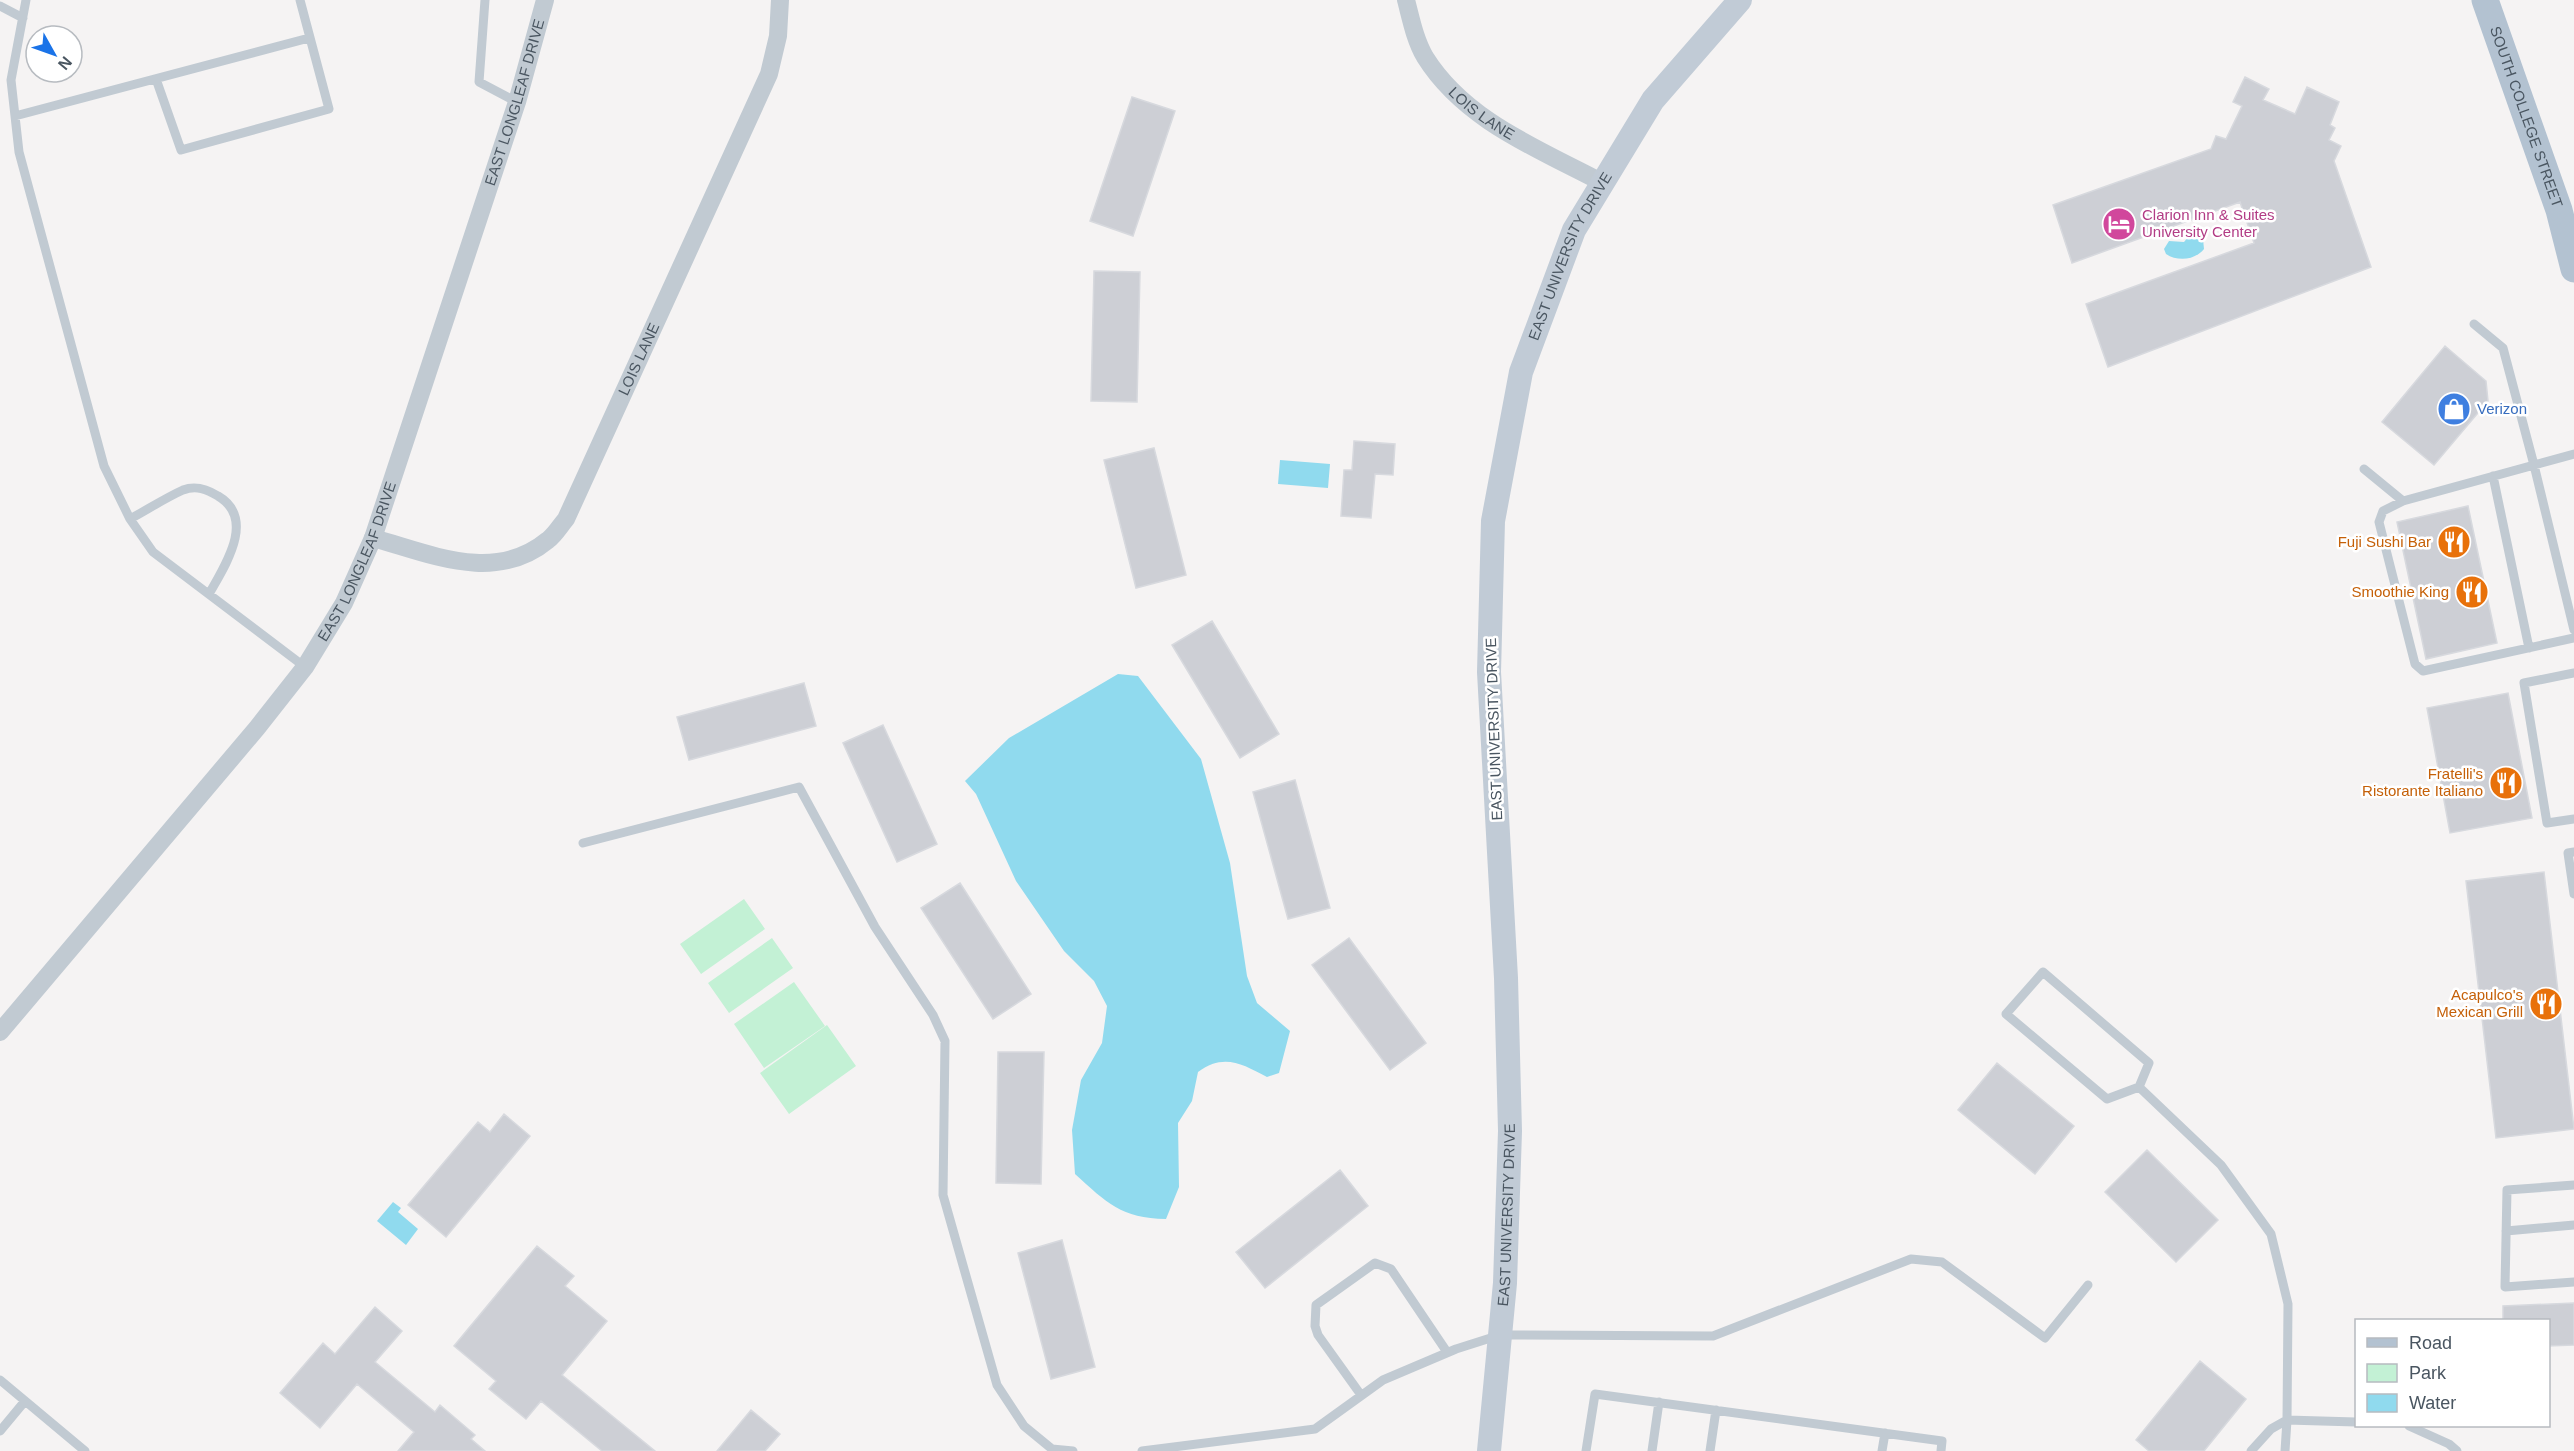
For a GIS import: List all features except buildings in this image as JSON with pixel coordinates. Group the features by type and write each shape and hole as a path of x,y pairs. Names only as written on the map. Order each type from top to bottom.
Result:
{"main road":[{"name":"EAST UNIVERSITY DRIVE","path":"1489,1451 1505,1283 1510,1131 1506,978 1489,672 1493,521 1521,372 1574,230 1653,100 1739,0"},
{"name":"SOUTH COLLEGE STREET","path":"2485,0 2559,210 2574,269"}],"street":[{"name":"EAST LONGLEAF DRIVE","path":"0,1032 257,728 305,667 344,603 373,538 517,102 545,0"},
{"name":"LOIS LANE","path":"373,538 465,564 495,564 524,556 549,540 566,519 769,74 778,36 780,0"},
{"name":"LOIS LANE","path":"1406,0 1413,28 1424,55 1443,81 1463,102 1486,120 1603,183"}],"lane":[{"path":"26,0 11,80 20,152 104,466 130,519 153,552 305,667"},
{"path":"156,79 181,150 329,109 300,0"},
{"path":"486,0 479,82 517,102"},
{"path":"0,6 23,18"},
{"path":"15,116 309,38"},
{"path":"2474,324 2503,348 2574,630"},
{"path":"2574,454 2403,501 2383,511 2379,522 2415,664 2423,671 2574,638"},
{"path":"2364,469 2403,501"},
{"path":"2493,476 2529,648"},
{"path":"130,519 184,490 205,488 223,499 234,514 238,533 228,560 209,594"},
{"path":"2574,673 2524,683 2547,823 2574,819"},
{"path":"583,843 799,787 875,927 933,1016 945,1041 943,1195 997,1385 1024,1426 1052,1449 1074,1451"},
{"path":"2574,852 2568,853 2574,894"},
{"path":"2043,972 2149,1063 2139,1087 2108,1099 2006,1014 2043,972"},
{"path":"2139,1087 2222,1165 2271,1234 2288,1304 2285,1451"},
{"path":"2574,1185 2507,1190 2505,1287 2574,1282"},
{"path":"2506,1231 2574,1225"},
{"path":"1142,1451 1315,1429 1383,1380 1448,1352 1500,1335 1713,1336 1911,1259 1942,1262 2045,1338 2088,1285"},
{"path":"1361,1395 1318,1335 1315,1326 1316,1305 1375,1263 1391,1269 1448,1352"},
{"path":"0,1380 84,1451"},
{"path":"1586,1451 1595,1394 1942,1441 1941,1451"},
{"path":"0,1431 25,1401"},
{"path":"1652,1451 1659,1402"},
{"path":"1710,1451 1716,1410"},
{"path":"2251,1451 2271,1429 2287,1420 2355,1422"},
{"path":"2413,1427 2449,1444 2457,1451"},
{"path":"1882,1451 1885,1433"}],"green space":[{"path":"744,899 765,929 701,974 680,944"},
{"path":"772,938 793,968 729,1013 708,983"},
{"path":"794,982 825,1026 764,1068 734,1024"},
{"path":"827,1025 856,1066 789,1114 760,1073"}],"water":[{"path":"2190,235 2203,239 2204,249 2200,253 2186,259 2166,254 2164,249 2169,241 2184,242"},
{"path":"1280,460 1330,464 1328,488 1278,484"},
{"path":"1118,674 1138,676 1201,759 1230,863 1247,976 1257,1003 1290,1031 1279,1073 1267,1077 1233,1062 1216,1063 1198,1072 1192,1101 1178,1123 1179,1187 1166,1219 1137,1216 1126,1212 1106,1201 1075,1174 1072,1130 1081,1080 1102,1043 1107,1006 1094,981 1064,951 1016,881 976,794 965,781 1009,738"},
{"path":"393,1202 401,1208 398,1212 418,1229 406,1245 377,1221"}],"place":[{"name":"Clarion Inn & Suites University Center","path":"2119,224"},
{"name":"Verizon","path":"2454,409"},
{"name":"Fuji Sushi Bar","path":"2454,542"},
{"name":"Smoothie King","path":"2472,592"},
{"name":"Fratelli's Ristorante Italiano","path":"2506,783"},
{"name":"Acapulco's Mexican Grill","path":"2546,1004"}]}
